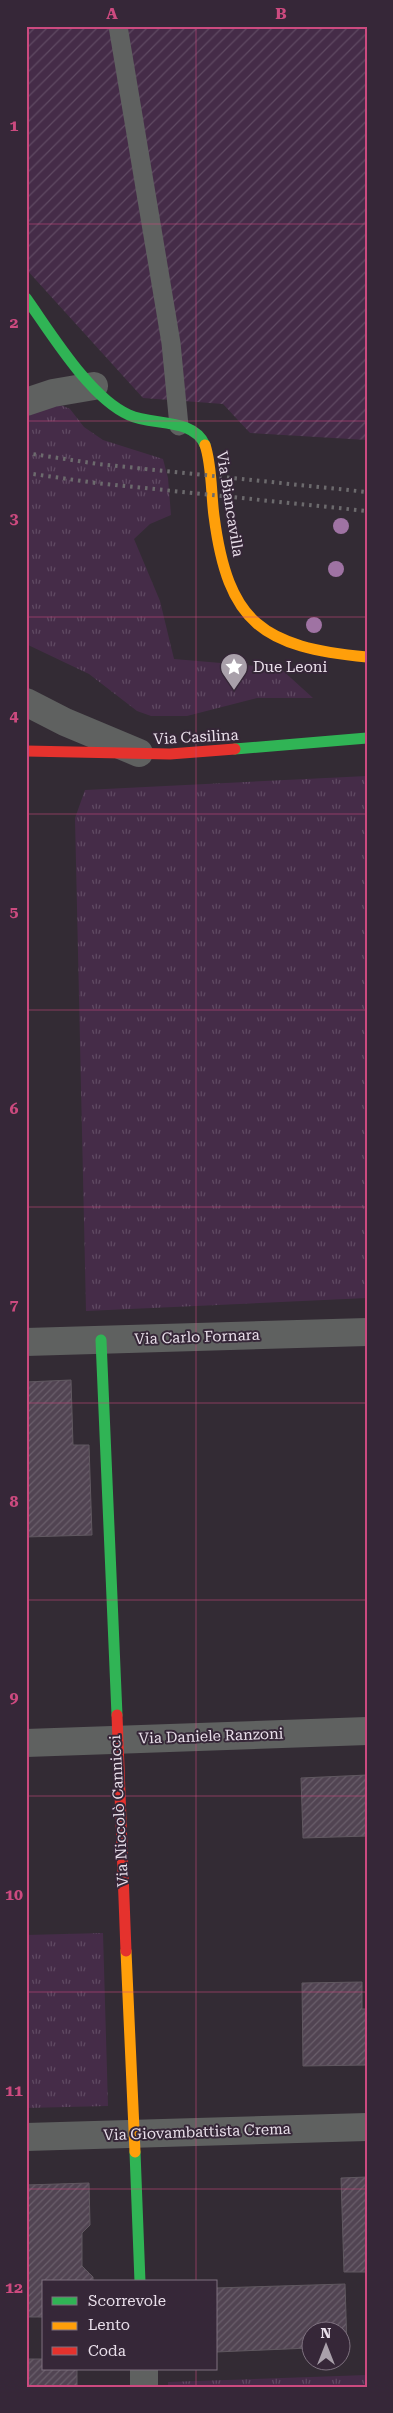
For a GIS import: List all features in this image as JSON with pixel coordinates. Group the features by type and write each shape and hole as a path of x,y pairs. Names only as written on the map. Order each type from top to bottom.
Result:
{"street":[{"path":"26,298 94,386 128,414 151,422 179,426"},
{"path":"26,322 52,333"},
{"path":"26,402 53,393 94,386"},
{"name":"Via Biancavilla","path":"179,426 194,432 205,443 215,524 223,560 234,593 246,615 264,632 288,645 328,655 367,657"},
{"path":"26,702 65,722 141,754"},
{"name":"Via Casilina","path":"26,751 141,754 265,748 367,738"},
{"name":"Via Carlo Fornara","path":"26,1342 367,1332"},
{"name":"Via Niccolò Cannicci","path":"101,1340 116,1740 140,2280"},
{"name":"Via Daniele Ranzoni","path":"26,1743 367,1731"},
{"name":"Via Giovambattista Crema","path":"26,2137 367,2127"},
{"path":"144,2370 144,2387"}],"lane":[{"path":"118,26 172,343 179,426"}],"green space":[{"path":"26,26 367,26 367,440 250,433 223,404 143,398 26,269"},
{"path":"49,400 70,409 84,427 103,440 163,459 168,478 171,515 150,524 134,539 160,601 174,659 280,668 313,698 257,698 187,716 151,716 137,711 89,674 26,644 26,412"},
{"path":"367,776 367,1298 86,1311 75,818 85,790"},
{"path":"103,1933 108,2106 26,2108 26,1935"},
{"path":"367,2375 367,2387 168,2387 168,2382"}],"building":[{"path":"71,1380 73,1445 89,1445 92,1535 26,1537 26,1382"},
{"path":"367,1775 367,1836 303,1838 301,1778"},
{"path":"362,1982 362,2009 367,2009 367,2065 303,2066 302,1983"},
{"path":"367,2177 367,2272 344,2272 341,2178"},
{"path":"89,2183 90,2225 82,2233 82,2266 93,2277 93,2280 42,2280 42,2317 26,2317 26,2291 28,2291 26,2185"},
{"path":"345,2284 346,2320 300,2320 300,2348 218,2352 218,2288"},
{"path":"29,2359 42,2359 42,2370 77,2370 77,2387 26,2387 26,2376 29,2376"}],"railway":[{"path":"26,453 98,464 367,492"},
{"path":"26,473 96,483 367,511"}],"traffic: fast":[{"path":"26,298 72,363 86,380 114,407 138,418 182,426 199,436 205,445"},
{"path":"235,749 367,738"},
{"path":"101,1340 117,1715"},
{"path":"135,2152 140,2280"}],"traffic: slow":[{"path":"205,445 209,461 214,516 220,553 229,582 241,605 257,623 277,636 301,646 367,657"},
{"path":"126,1951 135,2152"}],"traffic: jam":[{"path":"26,751 170,754 235,749"},
{"path":"117,1715 126,1951"}],"place":[{"name":"Due Leoni","path":"234,691"}]}
